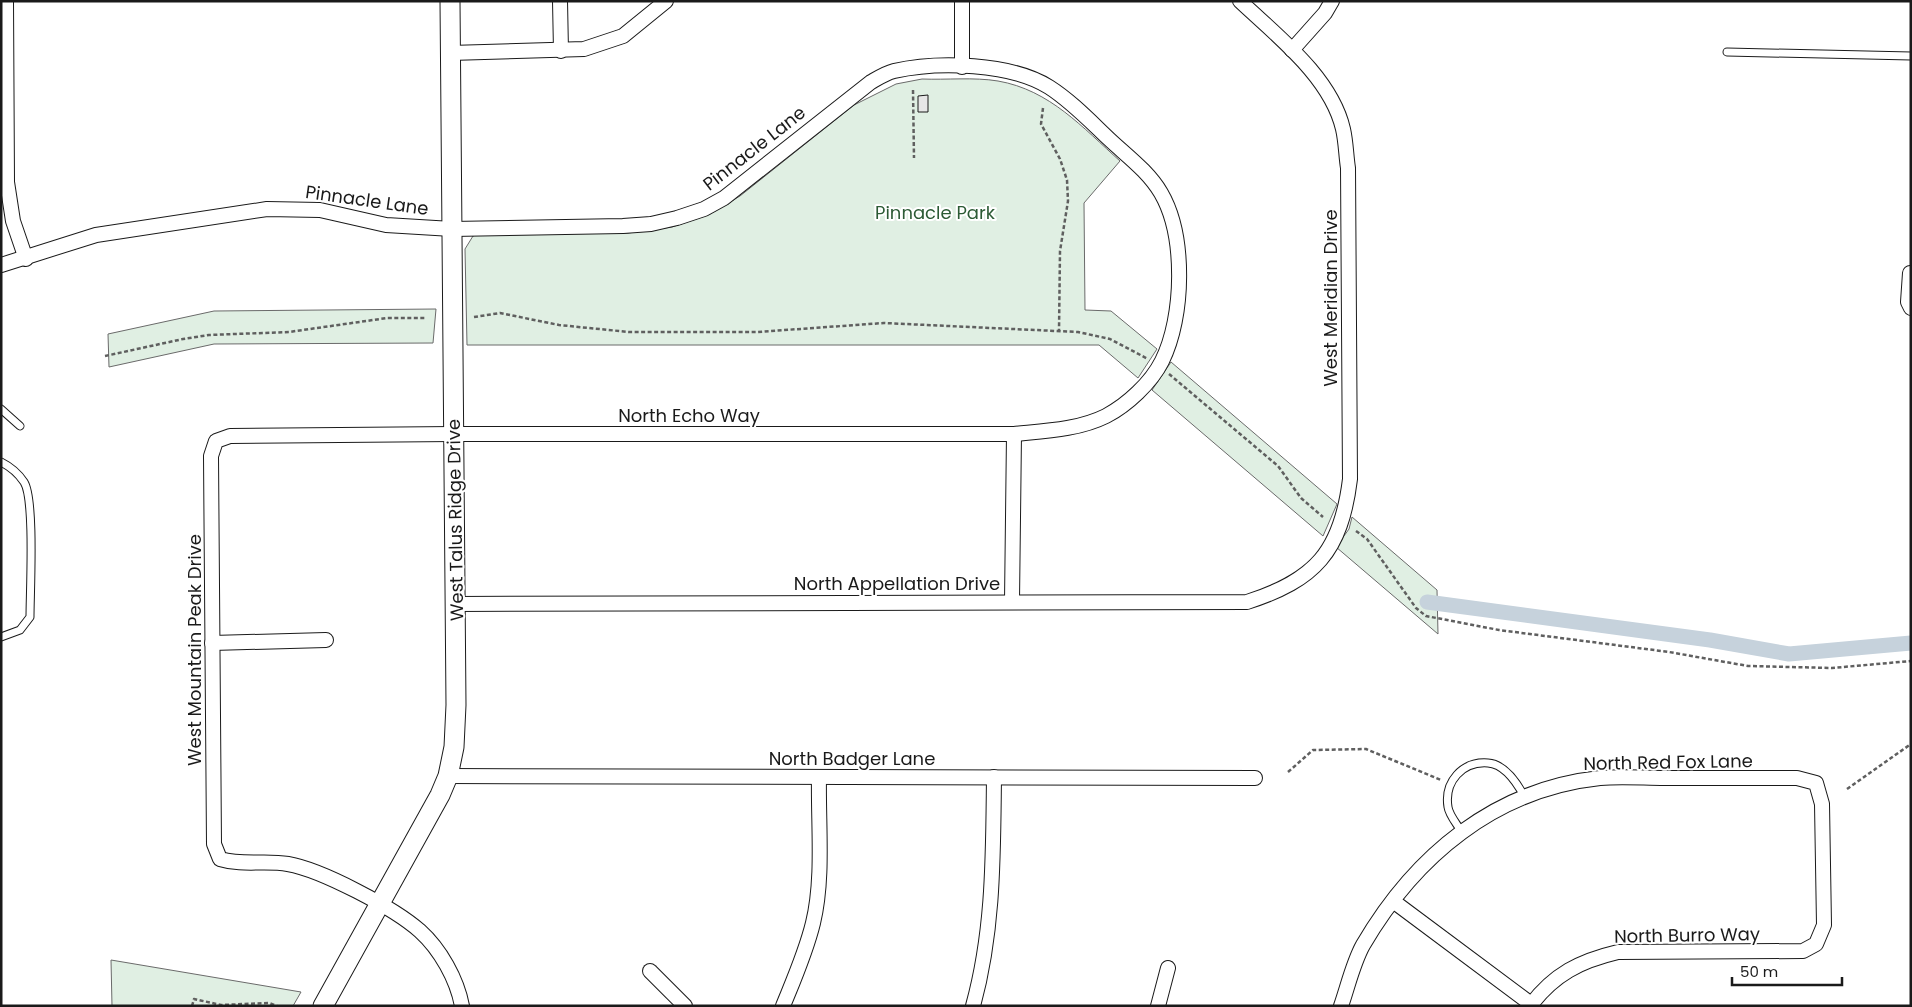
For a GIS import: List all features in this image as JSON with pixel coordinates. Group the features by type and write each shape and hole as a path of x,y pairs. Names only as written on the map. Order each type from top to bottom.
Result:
{"street":[{"path":"6,1 7,182 13,221 26,258"},
{"name":"West Talus Ridge Drive","path":"323,1006 448,776 454,747 456,604 450,1"},
{"path":"560,1 561,51"},
{"path":"450,53 584,49 623,36 666,1"},
{"path":"962,1 962,67"},
{"name":"West Meridian Drive","path":"1240,1 1312,71 1334,105 1343,128 1348,168 1350,479 1347,500 1339,529 1324,556"},
{"path":"1292,50 1325,13 1332,1"},
{"name":"Pinnacle Lane","path":"1,265 96,235 267,210 320,210 386,225 452,229 651,224 704,209 724,198 871,82 893,71 962,67 1015,72 1050,88 1147,174 1161,193 1171,216 1175,232 1178,279 1171,337 1158,366 1147,382"},
{"path":"1910,273 1908,302 1911,308"},
{"name":"North Echo Way","path":"216,441 230,436 454,434 1014,434 1056,430 1106,416 1129,400 1147,382"},
{"path":"1012,602 1014,434"},
{"name":"West Mountain Peak Drive","path":"216,441 211,456 214,844 220,859 234,863 288,864 323,876 379,905"},
{"name":"North Appellation Drive","path":"456,604 1247,602 1275,593 1302,578 1324,556"},
{"path":"212,643 326,640"},
{"name":"North Badger Lane","path":"448,776 1255,778"},
{"path":"783,1006 802,961 814,922 818,885 819,776"},
{"path":"973,1006 987,945 992,903 994,777"},
{"name":"North Red Fox Lane","path":"1342,1006 1362,947 1393,902 1424,863 1461,831 1524,796 1556,786 1601,778 1797,778 1816,784 1822,804 1824,925 1816,944"},
{"path":"1393,902 1531,1005"},
{"path":"379,905 420,931 439,952 454,981 462,1006"},
{"name":"North Burro Way","path":"1531,1005 1560,974 1592,958 1618,952 1802,951 1816,944"},
{"path":"1158,1006 1168,968"},
{"path":"650,972 685,1006"}],"lane":[{"path":"1727,52 1911,56"},
{"path":"1,409 20,426"},
{"path":"1,462 13,469 25,484 30,524 30,617 20,630 1,637"},
{"path":"1461,831 1448,808 1448,794 1452,778 1468,766 1489,763 1508,773 1524,796"}],"path":[{"path":"913,90 914,158"},
{"path":"1044,108 1041,124 1060,158 1067,180 1068,201 1060,251 1059,331"},
{"path":"474,317 500,313 559,325 629,332 758,332 884,323 1059,331 1110,339 1158,366 1278,466 1301,498 1323,517"},
{"path":"105,356 209,335 289,332 386,318 426,318"},
{"path":"1356,531 1367,538 1416,608 1426,616 1499,630 1669,652 1748,666 1832,668 1911,661"},
{"path":"1847,789 1911,744"},
{"path":"1288,772 1313,750 1366,749 1441,780"},
{"path":"192,1006 194,999 221,1005 268,1003 277,1006"}],"green space":[{"name":"Pinnacle Park","path":"922,79 998,81 1034,93 1065,112 1120,161 1084,203 1085,310 1111,311 1157,349 1138,378 1099,345 467,345 465,249 473,236 482,233 628,233 672,227 710,214 740,196 854,105 896,84"},
{"path":"436,309 433,343 214,344 109,367 108,334 214,311"},
{"path":"1171,362 1337,504 1323,536 1152,390"},
{"path":"1352,517 1437,590 1438,634 1336,547 1349,529"},
{"path":"111,960 301,992 293,1006 112,1006"}],"building":[{"path":"928,95 928,112 918,112 918,96"}],"waterway":[{"path":"1427,602 1710,640 1789,654 1911,643"}]}
